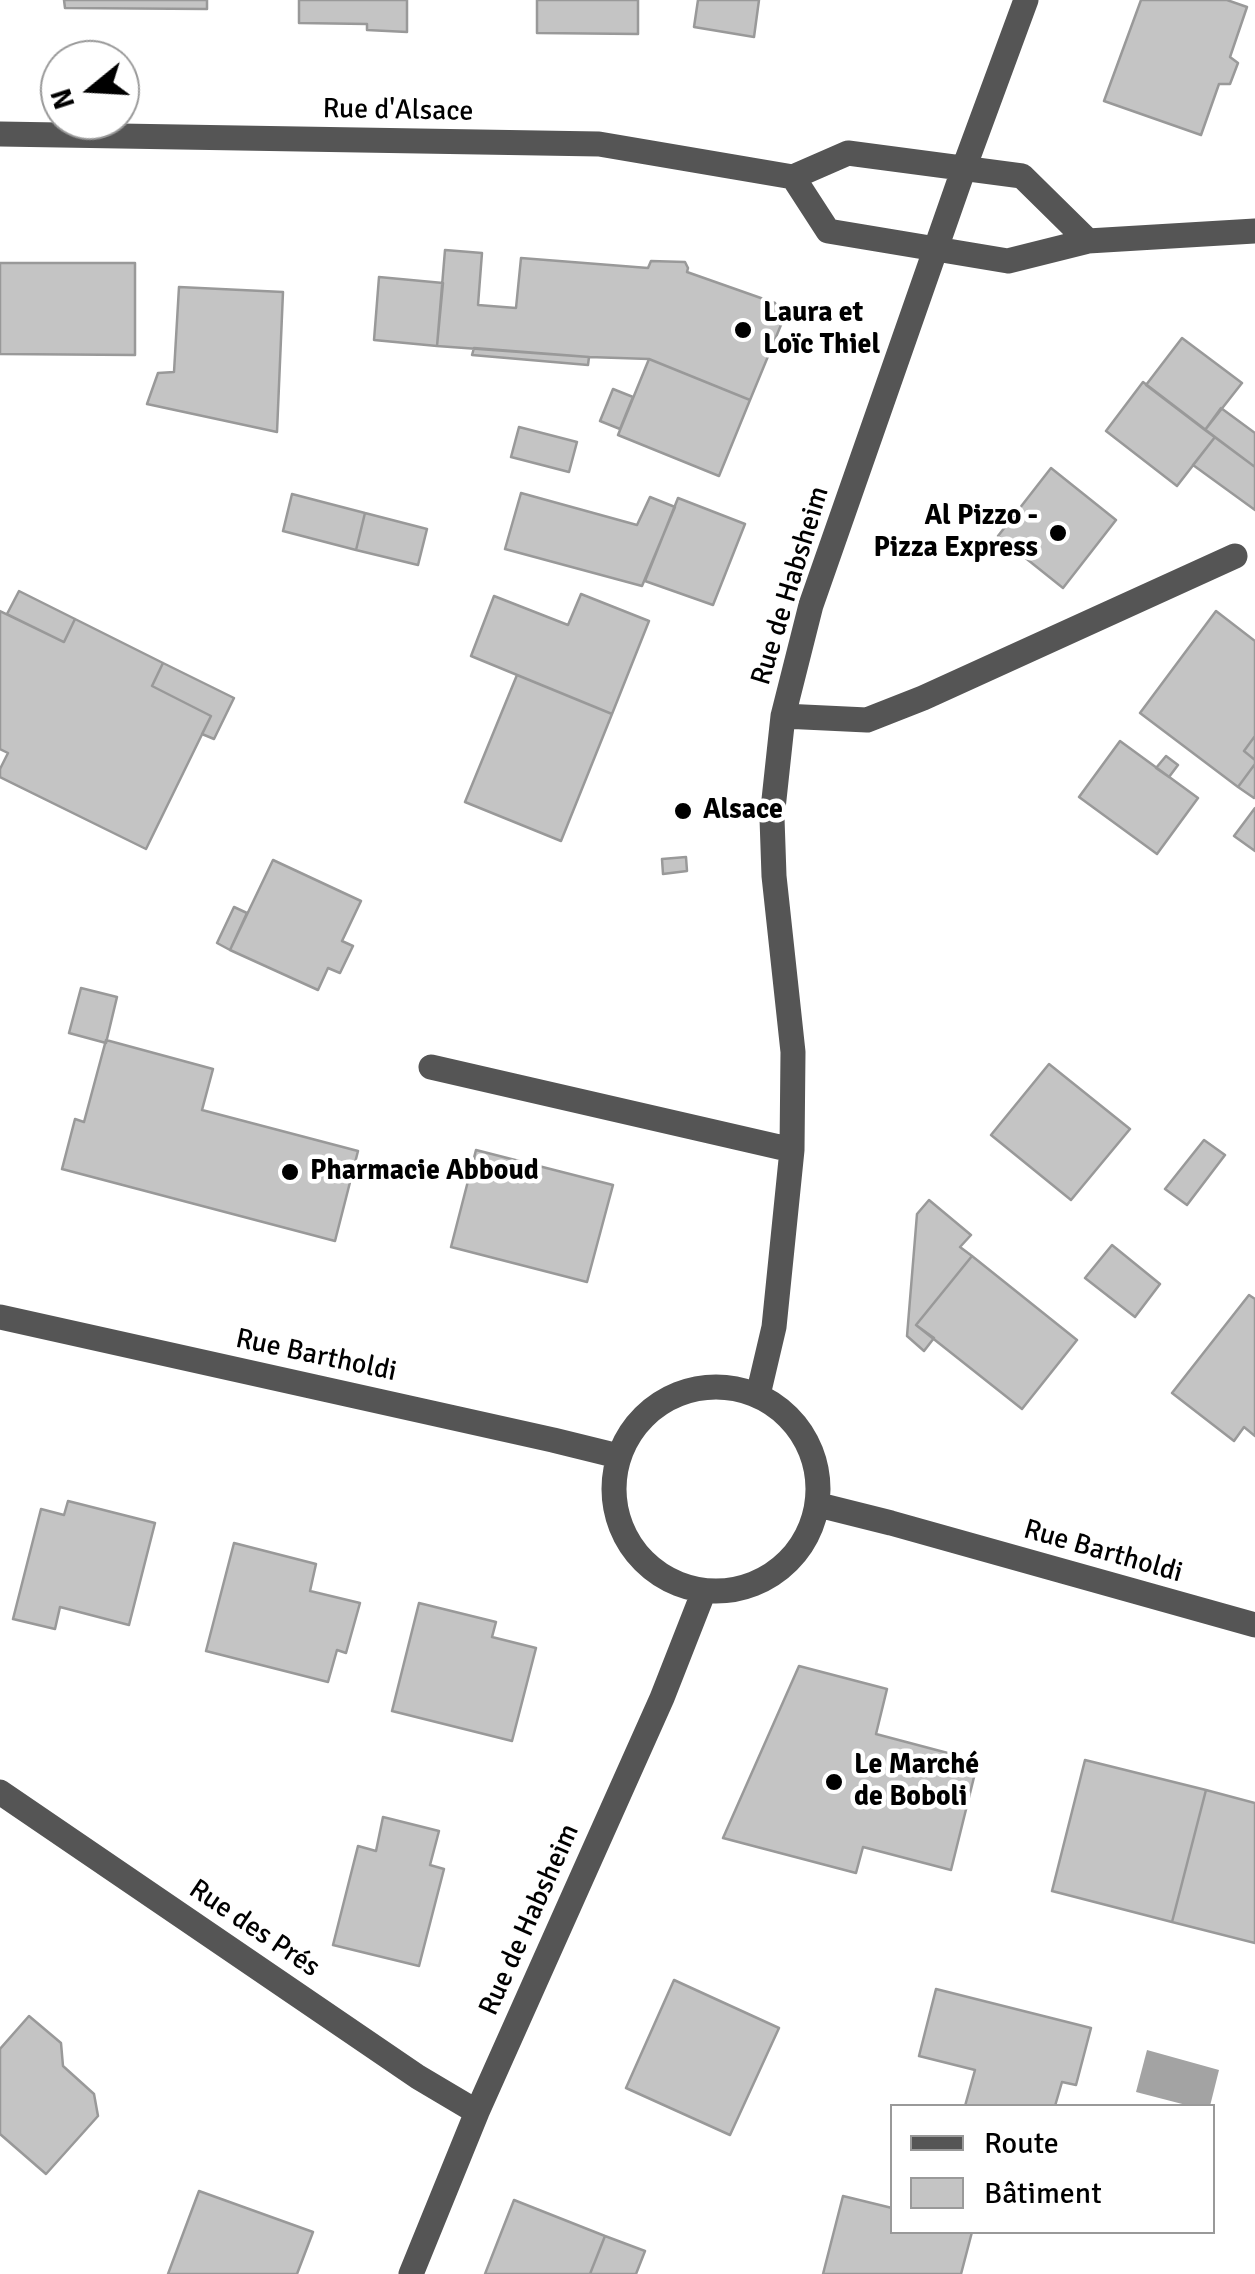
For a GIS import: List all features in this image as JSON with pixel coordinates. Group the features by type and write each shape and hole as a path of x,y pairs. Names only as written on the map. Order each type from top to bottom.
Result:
{"street":[{"name":"Rue de Habsheim","path":"758,1395 774,1327 792,1150 792,1052 772,818 782,716 811,605 1026,0"},
{"name":"Rue d'Alsace","path":"0,134 599,144 793,177"},
{"path":"1088,240 1022,176 848,153 793,177 828,231 1008,261 1088,240 1255,232"},
{"path":"782,716 867,720 1235,556"},
{"path":"431,1068 792,1150"},
{"name":"Rue Bartholdi","path":"0,1318 618,1456"},
{"path":"724,1386 758,1395 786,1413 807,1440 818,1472 818,1506 808,1536 790,1562 765,1580 735,1590 704,1591 670,1582 642,1560 623,1532 613,1498 618,1456 631,1430 656,1405 688,1389 724,1386"},
{"name":"Rue Bartholdi","path":"818,1506 1255,1625"},
{"name":"Rue de Habsheim","path":"412,2274 477,2112 662,1698 704,1591"},
{"name":"Rue des Prés","path":"0,1792 418,2077 477,2112"}],"shaded area":[{"path":"1147,2050 1219,2070 1210,2104 1182,2104 1136,2092"}],"building":[{"path":"64,0 207,0 207,9 65,8"},
{"path":"299,0 407,0 407,32 367,30 367,24 299,23"},
{"path":"537,0 638,0 638,34 537,33"},
{"path":"698,0 759,0 754,37 694,27"},
{"path":"1141,0 1227,0 1247,7 1230,57 1238,63 1230,84 1219,84 1201,135 1104,101"},
{"path":"445,250 482,253 478,305 516,308 521,258 648,268 651,261 685,262 687,272 775,303 783,320 750,400 649,359 437,346"},
{"path":"0,263 135,263 135,355 0,354"},
{"path":"379,277 443,283 437,346 374,340"},
{"path":"179,287 283,292 277,432 147,404 158,373 174,372"},
{"path":"1182,338 1242,383 1205,430 1146,385"},
{"path":"474,348 589,357 588,365 472,355"},
{"path":"649,359 750,400 719,476 618,435"},
{"path":"1143,382 1215,437 1177,486 1106,431"},
{"path":"613,389 633,397 620,429 600,421"},
{"path":"1221,408 1255,433 1255,467 1205,430"},
{"path":"519,427 577,442 569,472 511,457"},
{"path":"1215,437 1255,467 1255,510 1193,465"},
{"path":"1051,468 1116,520 1063,588 998,536"},
{"path":"521,493 637,525 650,497 675,507 642,586 505,549"},
{"path":"292,494 365,513 356,550 283,531"},
{"path":"678,498 745,524 713,605 645,581"},
{"path":"365,513 427,529 418,565 356,550"},
{"path":"19,591 75,619 64,642 7,614"},
{"path":"581,594 649,621 612,714 471,656 494,596 568,625"},
{"path":"0,611 64,642 75,619 163,663 152,686 211,716 146,849 0,777 8,753 0,749"},
{"path":"1216,611 1255,641 1255,736 1244,751 1255,764 1238,787 1140,713"},
{"path":"163,663 234,698 214,739 202,734 211,716 152,686"},
{"path":"517,675 612,714 561,841 465,802"},
{"path":"1255,736 1255,760 1244,751"},
{"path":"1120,741 1198,798 1157,854 1079,797"},
{"path":"1166,756 1178,765 1169,777 1156,768"},
{"path":"1255,764 1255,797 1254,798 1238,787"},
{"path":"1255,808 1255,851 1234,836"},
{"path":"686,857 687,871 663,874 662,859"},
{"path":"273,860 361,901 342,941 353,946 340,973 328,968 318,990 230,950"},
{"path":"234,907 247,913 230,950 217,943"},
{"path":"81,988 117,997 106,1043 69,1033"},
{"path":"106,1040 213,1069 202,1110 358,1151 335,1241 62,1169 75,1119 84,1122"},
{"path":"1049,1064 1130,1129 1071,1200 991,1135"},
{"path":"1204,1140 1225,1155 1187,1205 1165,1189"},
{"path":"476,1150 613,1185 587,1282 451,1247"},
{"path":"929,1200 971,1235 960,1247 972,1256 916,1325 934,1338 924,1351 907,1336 917,1214"},
{"path":"1112,1245 1160,1284 1135,1317 1085,1278"},
{"path":"972,1256 1077,1340 1022,1409 916,1325"},
{"path":"1249,1295 1255,1299 1255,1436 1244,1427 1234,1441 1172,1393"},
{"path":"68,1501 155,1523 129,1625 60,1607 55,1629 13,1619 41,1509 64,1515"},
{"path":"234,1543 316,1564 310,1591 360,1603 346,1653 337,1650 328,1682 206,1651"},
{"path":"419,1603 496,1622 492,1637 536,1648 512,1741 392,1711"},
{"path":"799,1666 887,1689 876,1734 978,1761 951,1870 863,1847 856,1873 723,1838"},
{"path":"1085,1760 1206,1790 1172,1922 1052,1891"},
{"path":"1206,1790 1255,1803 1255,1943 1172,1922"},
{"path":"383,1817 439,1831 430,1865 444,1869 419,1966 333,1945 358,1846 376,1851"},
{"path":"674,1980 779,2028 730,2135 626,2088"},
{"path":"936,1989 1091,2028 1076,2085 1062,2082 1056,2104 966,2104 975,2070 919,2056"},
{"path":"29,2016 61,2043 63,2066 94,2094 98,2116 46,2174 0,2134 0,2049"},
{"path":"199,2191 313,2232 297,2274 168,2274"},
{"path":"843,2196 890,2208 890,2234 971,2234 961,2274 823,2274"},
{"path":"514,2200 605,2236 590,2274 485,2274"},
{"path":"605,2236 645,2251 636,2274 590,2274"}],"place":[{"name":"Laura et Loïc Thiel","path":"743,330"},
{"name":"Al Pizzo - Pizza Express","path":"1058,533"},
{"name":"Alsace","path":"683,811"},
{"name":"Pharmacie Abboud","path":"290,1172"},
{"name":"Le Marché de Boboli","path":"834,1782"}]}
